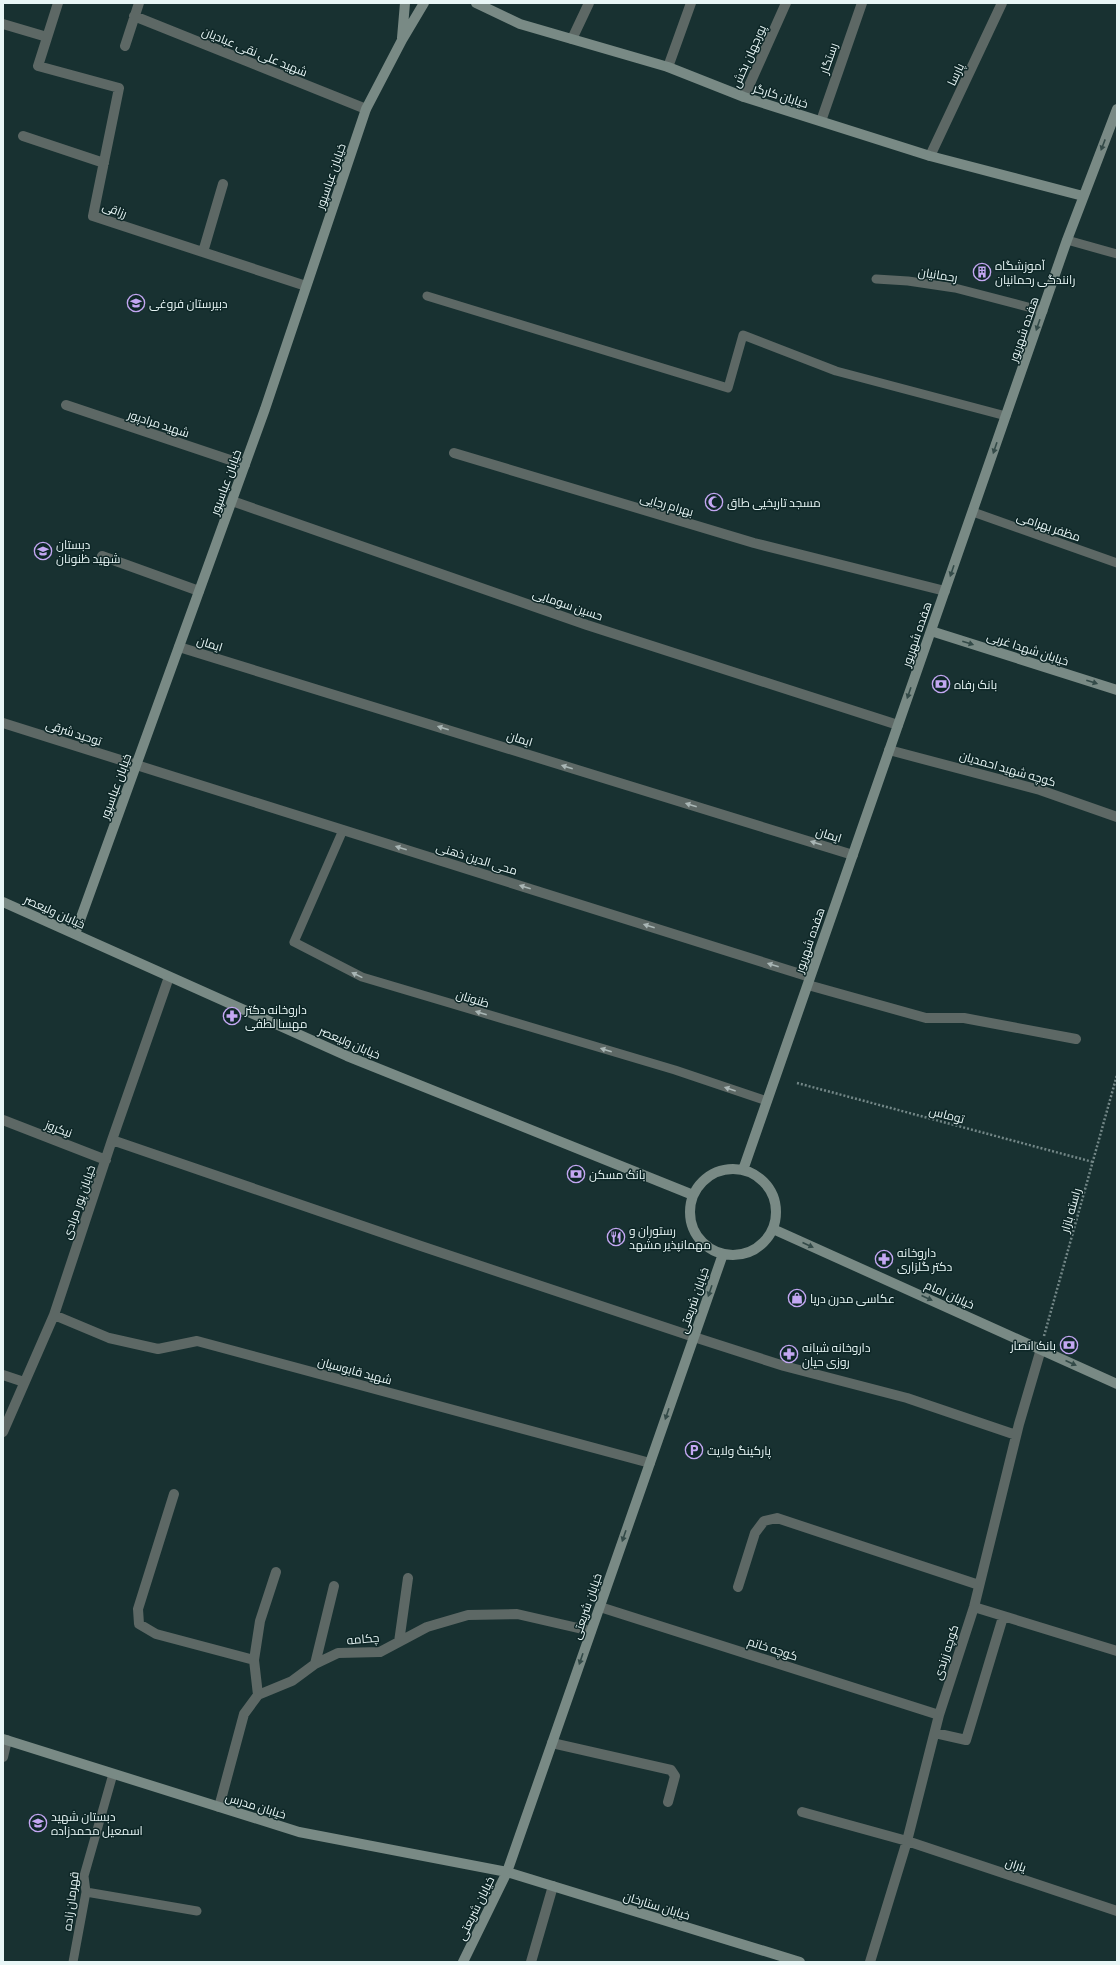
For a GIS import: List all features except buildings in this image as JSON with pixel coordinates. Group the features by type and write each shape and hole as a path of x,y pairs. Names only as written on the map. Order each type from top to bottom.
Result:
{"main road":[{"name":"خیابان عباسپور","path":"402,40 405,3"},
{"name":"خیابان عباسپور","path":"75,934 245,465 366,109 402,40 424,3"},
{"name":"خیابان کارگر","path":"476,3 520,24 668,67 744,97 930,156 1083,196"},
{"name":"هفده شهریور","path":"743,1170 1067,240 1117,109"},
{"name":"خیابان شهدا غربی","path":"931,631 1117,690"},
{"name":"خیابان ولیعصر","path":"3,902 347,1056 693,1195"},
{"path":"731,1169 743,1170 757,1176 768,1186 774,1200 776,1214 773,1229 758,1247 747,1253 735,1255 723,1254 709,1248 698,1238 694,1231 691,1224 690,1210 693,1195 699,1185 708,1176 719,1171 731,1169"},
{"name":"خیابان امام","path":"773,1229 1117,1384"},
{"name":"خیابان شریعتی","path":"463,1962 507,1872 723,1254"},
{"name":"خیابان مدرس","path":"5,1739 299,1832 507,1872"},
{"name":"خیابان ستارخان","path":"507,1872 800,1962"}],"street":[{"path":"3,24 48,37 58,3"},
{"path":"125,46 138,3"},
{"path":"572,39 589,3"},
{"path":"668,67 691,3"},
{"name":"پورجهان بخش","path":"744,97 786,3"},
{"name":"رستگار","path":"820,121 862,3"},
{"name":"پارسا","path":"930,156 1002,3"},
{"name":"شهید علی نقی عبادیان","path":"134,16 366,109"},
{"name":"رزاقی","path":"48,37 38,66 120,88 93,216 306,286"},
{"path":"23,136 104,163"},
{"path":"203,252 223,184"},
{"name":"شهید مرادپور","path":"66,406 245,465"},
{"name":"بهرام رجایی","path":"454,453 754,543 945,591"},
{"name":"حسین سومایی","path":"232,501 594,627 898,725"},
{"path":"102,556 199,591"},
{"name":"ایمان","path":"179,648 853,855"},
{"name":"توحید شرقی","path":"3,723 136,766"},
{"name":"کوچه شهید احمدیان","path":"889,750 1040,790 1117,817"},
{"name":"محی الدین ذهنی","path":"136,766 343,830 926,1018 964,1018 1076,1039"},
{"name":"خیابان پور مرادی","path":"3,1432 54,1315 112,1140 169,976"},
{"name":"نیکروز","path":"3,1120 106,1160"},
{"path":"112,1140 413,1243 784,1366 907,1398 1016,1435"},
{"name":"شهید قابوسیان","path":"54,1315 109,1338 158,1348 197,1341 650,1463"},
{"name":"کوچه زرندی","path":"870,1962 907,1841 939,1714 974,1607 1016,1435 1041,1349"},
{"path":"3,1375 24,1382"},
{"path":"174,1494 138,1609 139,1624 156,1634 254,1660"},
{"path":"738,1587 756,1533 764,1521 777,1518 979,1585"},
{"path":"219,1807 244,1714 258,1695 254,1660 260,1621 276,1572"},
{"path":"399,1642 408,1578"},
{"path":"315,1664 334,1586"},
{"name":"کوچه خاتم","path":"600,1607 939,1714"},
{"path":"974,1607 1117,1651"},
{"name":"چکامه","path":"258,1695 292,1681 315,1664 338,1653 380,1652 427,1627 468,1615 517,1614 591,1631"},
{"path":"935,1733 966,1740 1003,1617"},
{"path":"3,1757 5,1739"},
{"path":"552,1743 671,1770 675,1776 668,1802"},
{"name":"یاران","path":"802,1812 907,1841 1117,1911"},
{"path":"531,1962 553,1886"}],"lane":[{"path":"1067,240 1117,254"},
{"name":"رحمانیان","path":"876,279 908,281 955,288 1043,311"},
{"path":"427,296 728,388 743,335 836,371 1006,416"},
{"name":"مظفر بهرامی","path":"973,512 1117,563"},
{"name":"ظنونان","path":"343,830 294,942 362,977 675,1070 767,1101"},
{"name":"قهرمان زاده","path":"74,1962 86,1892 84,1876 113,1774"},
{"path":"86,1892 197,1911"}],"path":[{"name":"راسته بازار","path":"1041,1349 1117,1075"},
{"name":"توماس","path":"797,1083 1093,1162"}],"place":[{"name":"آموزشگاه رانندگی رحمانیان","path":"982,272"},
{"name":"دبیرستان فروغی","path":"136,303"},
{"name":"مسجد تاریخیی طاق","path":"714,502"},
{"name":"دبستان شهید ظنونان","path":"43,551"},
{"name":"بانک رفاه","path":"941,684"},
{"name":"داروخانه دکتر مهسا لطفی","path":"232,1016"},
{"name":"بانک مسکن","path":"576,1174"},
{"name":"رستوران و مهمانپذیر مشهد","path":"616,1237"},
{"name":"داروخانه دکتر گلزاری","path":"884,1259"},
{"name":"عکاسی مدرن دریا","path":"797,1298"},
{"name":"بانک انصار","path":"1069,1345"},
{"name":"داروخانه شبانه روزی حیان","path":"789,1354"},
{"name":"پارکینگ ولایت","path":"694,1450"},
{"name":"دبستان شهید اسمعیل محمدزاده","path":"38,1823"}]}
